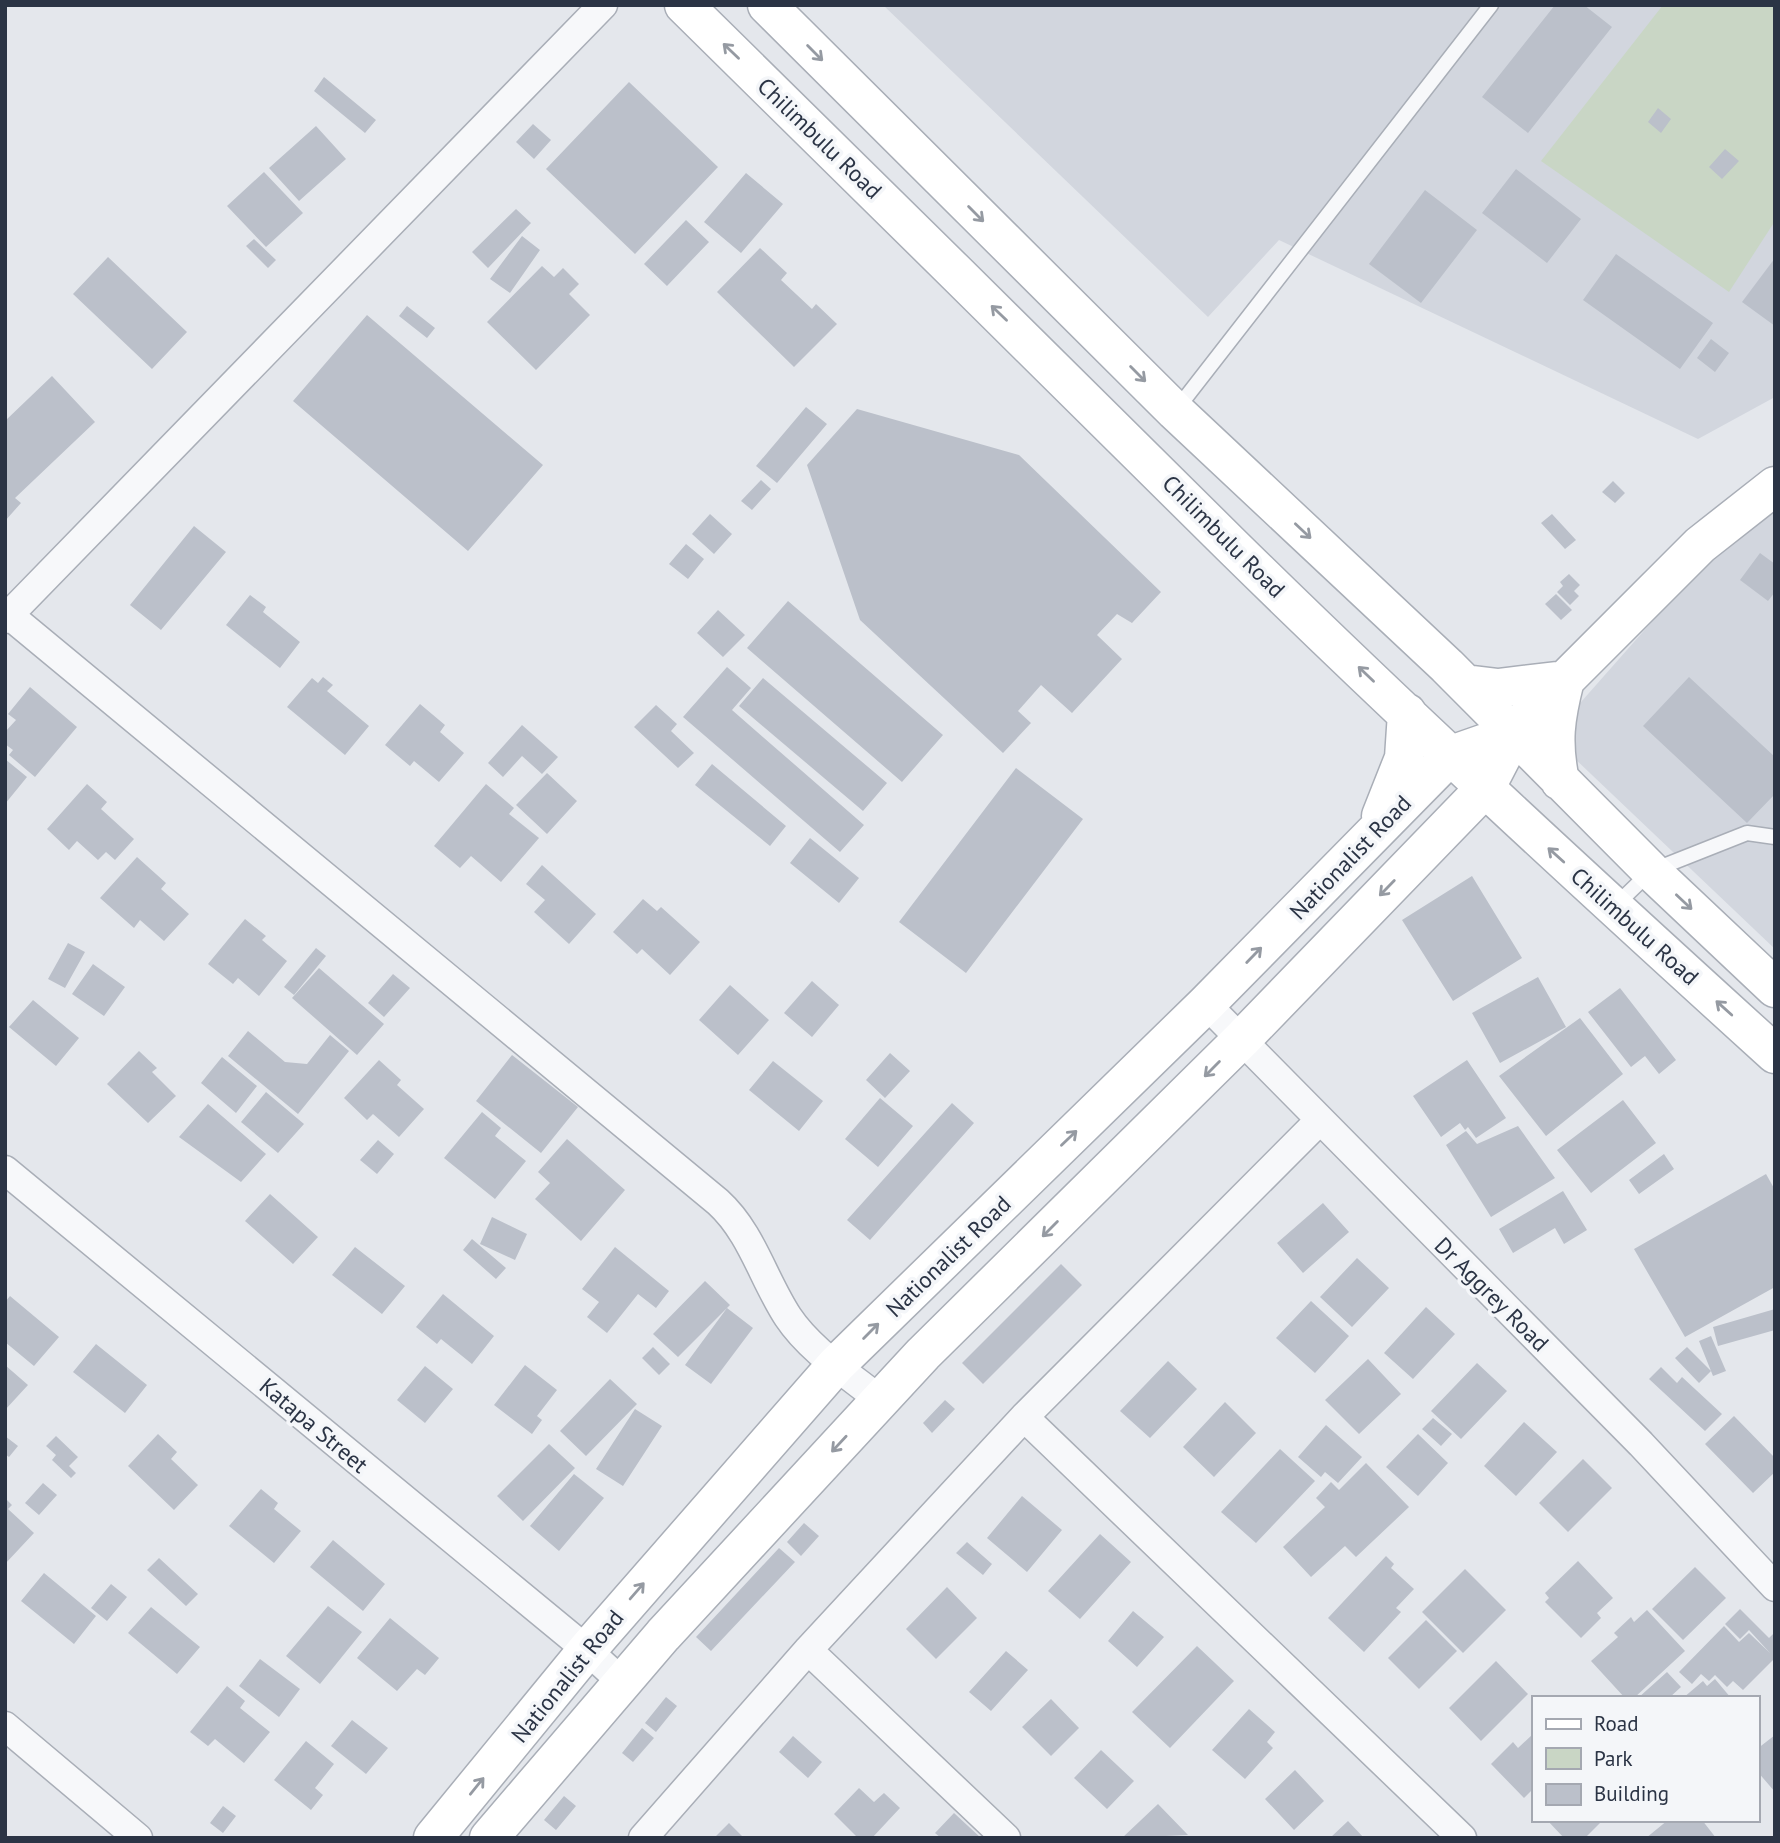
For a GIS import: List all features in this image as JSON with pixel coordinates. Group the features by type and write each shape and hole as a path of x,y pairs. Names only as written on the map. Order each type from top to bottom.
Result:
{"main road":[{"name":"Chilimbulu Road","path":"684,5 1232,545 1526,827 1775,1054"},
{"path":"766,5 1175,411 1465,684 1651,871 1775,988"},
{"name":"Nationalist Road","path":"489,1838 622,1682 880,1400 1242,1039 1486,786 1514,733 1700,545 1775,486"},
{"path":"1465,684 1498,688 1532,687 1565,680 1556,713 1554,747 1560,780"},
{"path":"1368,839 1390,800 1404,758 1407,713"},
{"name":"Nationalist Road","path":"433,1838 587,1650 836,1365 1206,1004 1451,755 1514,733"},
{"path":"1416,858 1449,834 1487,821 1526,827"}],"street":[{"path":"603,5 7,617 718,1202 733,1216 789,1318 836,1365 880,1400"},
{"name":"Dr Aggrey Road","path":"1206,1004 1650,1453 1775,1587"},
{"path":"643,1838 808,1650 1024,1417 1320,1120"},
{"name":"Katapa Street","path":"5,1170 587,1650 622,1682"},
{"path":"1024,1417 1462,1838"},
{"path":"808,1650 1006,1838"},
{"path":"5,1726 138,1838"}],"lane":[{"path":"1175,411 1491,5"},
{"path":"1614,907 1651,871 1747,833 1775,837"}],"shaded area":[{"path":"883,5 1775,5 1775,397 1698,439 1279,240 1208,317"},
{"path":"1775,500 1775,949 1551,736 1724,540"}],"green space":[{"path":"1663,5 1775,5 1775,221 1729,292 1541,161"}],"building":[{"path":"1555,5 1584,5 1612,27 1528,133 1482,97"},
{"path":"324,77 376,120 365,133 314,91"},
{"path":"629,82 718,167 635,254 546,169"},
{"path":"1658,108 1671,119 1661,133 1648,122"},
{"path":"533,124 551,140 534,159 516,142"},
{"path":"316,126 346,159 299,201 269,168"},
{"path":"1725,149 1739,161 1722,179 1709,167"},
{"path":"1516,169 1581,219 1547,263 1482,213"},
{"path":"264,172 303,213 266,247 227,206"},
{"path":"746,173 783,204 741,253 704,222"},
{"path":"1425,190 1477,230 1421,303 1369,264"},
{"path":"516,209 531,223 488,268 472,252"},
{"path":"686,220 709,242 667,286 644,264"},
{"path":"522,236 540,250 510,293 490,279"},
{"path":"254,239 276,260 268,268 246,246"},
{"path":"760,248 787,273 781,280 812,309 816,304 837,324 794,367 717,292"},
{"path":"1616,254 1713,323 1680,369 1583,300"},
{"path":"108,257 187,332 152,369 73,294"},
{"path":"1775,258 1775,326 1742,302"},
{"path":"542,266 554,277 563,268 579,284 569,294 590,315 536,370 487,322"},
{"path":"407,306 435,328 427,338 399,316"},
{"path":"367,315 543,465 468,551 293,401"},
{"path":"1711,339 1729,353 1715,372 1697,358"},
{"path":"52,376 95,422 15,498 21,503 5,521 5,421"},
{"path":"806,407 827,424 777,483 756,466"},
{"path":"857,409 1019,455 1161,592 1132,623 1117,614 1097,635 1122,659 1072,713 1041,685 1018,711 1031,723 1003,753 860,620 807,465"},
{"path":"761,480 771,489 752,510 741,501"},
{"path":"1613,481 1625,493 1615,503 1602,492"},
{"path":"710,514 732,534 714,554 692,534"},
{"path":"1552,514 1576,540 1565,549 1541,523"},
{"path":"194,526 226,552 161,630 130,605"},
{"path":"686,544 704,559 688,579 669,564"},
{"path":"1760,553 1775,564 1775,592 1768,601 1740,580"},
{"path":"1569,574 1580,585 1574,591 1579,596 1570,605 1557,592 1563,586 1560,582"},
{"path":"1556,594 1572,610 1561,620 1545,604"},
{"path":"250,595 266,607 263,612 300,642 280,668 226,625"},
{"path":"788,601 943,735 902,782 747,648"},
{"path":"718,610 745,635 723,657 697,633"},
{"path":"727,667 751,688 732,710 864,825 840,852 683,717"},
{"path":"323,677 333,685 327,691 369,726 345,755 287,707 312,678 318,683"},
{"path":"1689,677 1775,757 1775,794 1747,823 1643,726"},
{"path":"763,678 887,783 863,811 739,706"},
{"path":"30,687 77,727 35,777 9,755 13,750 5,744 5,732 16,720 8,714"},
{"path":"420,704 445,725 440,732 464,753 439,782 414,761 410,766 385,745"},
{"path":"656,705 677,724 671,731 694,753 678,768 634,727"},
{"path":"522,725 558,757 542,774 522,756 503,777 488,763"},
{"path":"5,759 27,777 5,804"},
{"path":"712,764 786,826 770,846 695,785"},
{"path":"1016,768 1083,819 966,973 899,922"},
{"path":"547,773 577,801 547,834 516,805"},
{"path":"87,784 107,802 101,809 134,839 115,860 106,852 98,860 77,841 69,850 47,829"},
{"path":"486,784 514,808 509,814 539,838 501,882 471,856 460,868 434,846"},
{"path":"810,838 859,878 839,903 790,863"},
{"path":"137,857 166,883 161,889 189,914 164,941 140,920 134,928 100,898"},
{"path":"542,865 596,914 569,944 534,912 545,900 526,884"},
{"path":"1472,876 1522,958 1453,1001 1402,920"},
{"path":"643,899 657,911 661,907 700,942 670,975 642,949 637,954 613,932"},
{"path":"245,919 266,936 262,940 287,961 259,996 238,978 233,984 208,964"},
{"path":"68,943 85,952 65,988 48,979"},
{"path":"316,948 326,956 294,995 284,987"},
{"path":"93,964 125,987 104,1016 72,994"},
{"path":"319,968 384,1024 357,1055 292,998"},
{"path":"393,974 410,988 384,1017 368,1003"},
{"path":"1538,977 1566,1027 1500,1063 1472,1013"},
{"path":"812,981 839,1005 812,1037 784,1013"},
{"path":"730,985 769,1020 738,1055 699,1020"},
{"path":"1620,988 1676,1060 1659,1074 1645,1056 1631,1067 1588,1012"},
{"path":"33,1000 79,1038 56,1066 9,1027"},
{"path":"1580,1018 1623,1074 1546,1136 1499,1076"},
{"path":"248,1031 285,1062 307,1064 330,1035 349,1051 298,1114 228,1056"},
{"path":"139,1051 157,1068 152,1072 176,1096 148,1123 107,1084"},
{"path":"890,1053 910,1071 885,1098 866,1080"},
{"path":"512,1055 578,1107 541,1153 476,1101"},
{"path":"222,1057 257,1086 236,1113 201,1083"},
{"path":"379,1060 401,1080 397,1085 424,1109 399,1137 373,1114 367,1120 344,1098"},
{"path":"1467,1060 1506,1118 1476,1138 1468,1127 1465,1130 1460,1123 1441,1137 1413,1096"},
{"path":"773,1061 823,1101 799,1131 749,1090"},
{"path":"266,1092 304,1124 278,1153 241,1122"},
{"path":"880,1098 913,1126 878,1167 845,1139"},
{"path":"1623,1100 1656,1143 1591,1193 1557,1150"},
{"path":"952,1103 974,1123 870,1240 847,1220"},
{"path":"208,1104 266,1154 241,1182 179,1137"},
{"path":"482,1112 501,1128 495,1136 526,1161 495,1199 444,1158"},
{"path":"1518,1126 1555,1178 1491,1217 1446,1145 1466,1131 1477,1144"},
{"path":"567,1139 625,1190 581,1241 535,1199 550,1183 538,1172"},
{"path":"378,1140 394,1154 377,1174 360,1160"},
{"path":"1664,1154 1674,1169 1639,1194 1629,1180"},
{"path":"1766,1174 1775,1190 1775,1287 1685,1337 1634,1249"},
{"path":"1563,1191 1587,1230 1564,1244 1555,1228 1513,1253 1499,1229"},
{"path":"270,1194 318,1237 293,1264 245,1221"},
{"path":"1323,1203 1349,1232 1303,1273 1277,1243"},
{"path":"492,1217 527,1234 515,1260 480,1244"},
{"path":"472,1239 506,1268 496,1279 463,1250"},
{"path":"355,1247 405,1286 382,1314 332,1275"},
{"path":"615,1247 669,1291 656,1308 638,1294 607,1333 587,1317 599,1302 582,1289"},
{"path":"1357,1258 1389,1288 1352,1327 1320,1297"},
{"path":"1061,1264 1082,1285 983,1384 962,1363"},
{"path":"705,1281 730,1305 678,1357 653,1334"},
{"path":"443,1294 494,1336 472,1364 441,1339 437,1344 416,1327"},
{"path":"10,1296 59,1337 34,1366 5,1342 5,1302"},
{"path":"1311,1301 1349,1336 1315,1373 1276,1338"},
{"path":"1426,1307 1455,1334 1413,1379 1384,1353"},
{"path":"727,1308 753,1328 711,1384 685,1365"},
{"path":"1775,1309 1775,1330 1718,1346 1713,1327"},
{"path":"1711,1336 1726,1371 1713,1376 1699,1341"},
{"path":"96,1344 147,1385 125,1413 73,1372"},
{"path":"653,1347 670,1364 659,1375 642,1358"},
{"path":"1687,1347 1711,1371 1699,1383 1675,1358"},
{"path":"1368,1359 1401,1394 1359,1434 1325,1400"},
{"path":"1168,1361 1197,1389 1150,1438 1120,1411"},
{"path":"1477,1363 1507,1391 1461,1439 1431,1411"},
{"path":"5,1365 28,1385 5,1410"},
{"path":"525,1365 557,1390 537,1416 542,1420 532,1434 494,1405"},
{"path":"425,1366 453,1389 425,1423 397,1400"},
{"path":"1661,1367 1677,1383 1682,1377 1722,1414 1705,1431 1649,1379"},
{"path":"610,1379 637,1404 586,1456 560,1431"},
{"path":"945,1400 955,1409 932,1433 923,1423"},
{"path":"1225,1402 1256,1433 1214,1477 1183,1447"},
{"path":"635,1409 662,1426 623,1486 596,1469"},
{"path":"1734,1416 1775,1458 1775,1472 1753,1493 1705,1444"},
{"path":"1433,1418 1452,1434 1441,1446 1422,1429"},
{"path":"1524,1422 1557,1452 1516,1496 1484,1466"},
{"path":"1326,1425 1362,1457 1338,1483 1325,1472 1321,1477 1298,1457"},
{"path":"158,1434 177,1452 171,1459 198,1485 174,1510 128,1466"},
{"path":"1418,1434 1448,1463 1418,1496 1386,1467"},
{"path":"5,1436 18,1446 9,1457 5,1454"},
{"path":"56,1436 78,1457 69,1466 76,1473 71,1478 52,1460 56,1455 46,1446"},
{"path":"549,1444 575,1468 523,1521 497,1496"},
{"path":"1280,1449 1315,1481 1256,1543 1221,1512"},
{"path":"1583,1459 1612,1488 1568,1532 1539,1503"},
{"path":"1366,1463 1409,1507 1356,1557 1345,1546 1311,1577 1283,1547 1325,1507 1316,1498 1331,1482 1339,1490"},
{"path":"574,1474 604,1498 559,1551 530,1526"},
{"path":"43,1483 57,1495 39,1515 25,1503"},
{"path":"261,1489 278,1503 274,1509 301,1531 274,1563 229,1526"},
{"path":"1022,1496 1062,1530 1027,1572 987,1538"},
{"path":"5,1498 12,1505 8,1509 34,1533 5,1564"},
{"path":"804,1523 819,1536 801,1556 787,1542"},
{"path":"1100,1534 1131,1562 1080,1619 1048,1591"},
{"path":"333,1540 385,1584 363,1611 310,1567"},
{"path":"967,1542 992,1564 983,1575 956,1553"},
{"path":"779,1548 795,1562 711,1651 696,1637"},
{"path":"1386,1556 1394,1564 1391,1568 1414,1589 1396,1608 1401,1612 1364,1652 1328,1618"},
{"path":"159,1558 198,1594 186,1606 147,1570"},
{"path":"1578,1561 1613,1598 1597,1613 1601,1618 1581,1638 1545,1602 1549,1598 1545,1593"},
{"path":"1695,1567 1726,1598 1683,1640 1652,1609"},
{"path":"1465,1569 1506,1610 1463,1653 1422,1612"},
{"path":"44,1573 96,1616 74,1644 21,1601"},
{"path":"111,1584 127,1597 107,1621 91,1608"},
{"path":"947,1587 977,1618 936,1659 906,1629"},
{"path":"328,1606 362,1632 320,1684 286,1656"},
{"path":"151,1607 200,1647 177,1674 128,1633"},
{"path":"1740,1609 1769,1638 1775,1632 1775,1658 1743,1690 1733,1681 1727,1687 1715,1675 1709,1681 1701,1674 1692,1684 1679,1672 1724,1626 1739,1642 1749,1633 1770,1653 1749,1630 1740,1639 1725,1624"},
{"path":"1647,1610 1685,1651 1636,1696 1623,1696 1591,1661 1618,1637 1614,1633 1631,1617 1634,1622"},
{"path":"1133,1611 1164,1637 1137,1667 1108,1641"},
{"path":"390,1618 439,1658 425,1675 417,1669 397,1691 357,1658"},
{"path":"1426,1620 1457,1651 1419,1689 1388,1658"},
{"path":"1197,1646 1234,1681 1170,1748 1132,1712"},
{"path":"1006,1651 1028,1670 991,1711 969,1692"},
{"path":"260,1659 300,1689 279,1717 239,1686"},
{"path":"1496,1661 1528,1694 1481,1741 1449,1708"},
{"path":"1667,1672 1681,1687 1671,1696 1640,1696"},
{"path":"1715,1679 1729,1696 1685,1696 1703,1681 1707,1686"},
{"path":"227,1686 245,1701 240,1708 270,1732 244,1763 215,1739 208,1746 190,1732"},
{"path":"666,1697 677,1706 656,1732 645,1723"},
{"path":"1051,1699 1079,1728 1051,1756 1022,1727"},
{"path":"1249,1709 1275,1732 1267,1742 1273,1748 1245,1779 1212,1750"},
{"path":"352,1720 388,1748 366,1774 331,1746"},
{"path":"642,1728 654,1738 633,1762 622,1753"},
{"path":"1532,1735 1532,1790 1524,1798 1491,1764 1513,1742 1518,1748"},
{"path":"1775,1735 1775,1792 1759,1773 1759,1747"},
{"path":"793,1736 822,1762 808,1778 779,1752"},
{"path":"306,1741 334,1764 315,1788 323,1795 311,1810 274,1780"},
{"path":"1101,1750 1134,1781 1107,1809 1074,1778"},
{"path":"1295,1770 1324,1801 1294,1830 1265,1799"},
{"path":"859,1788 874,1802 884,1793 900,1808 872,1838 858,1838 834,1814"},
{"path":"564,1796 576,1806 556,1830 544,1820"},
{"path":"1158,1804 1188,1835 1122,1838"},
{"path":"223,1806 236,1816 223,1833 210,1823"},
{"path":"954,1813 981,1838 941,1838 935,1833"},
{"path":"1348,1821 1364,1838 1330,1838"},
{"path":"1549,1822 1601,1822 1585,1838 1564,1838"},
{"path":"1666,1822 1704,1822 1716,1838 1646,1838"},
{"path":"729,1823 744,1838 714,1838"}]}
